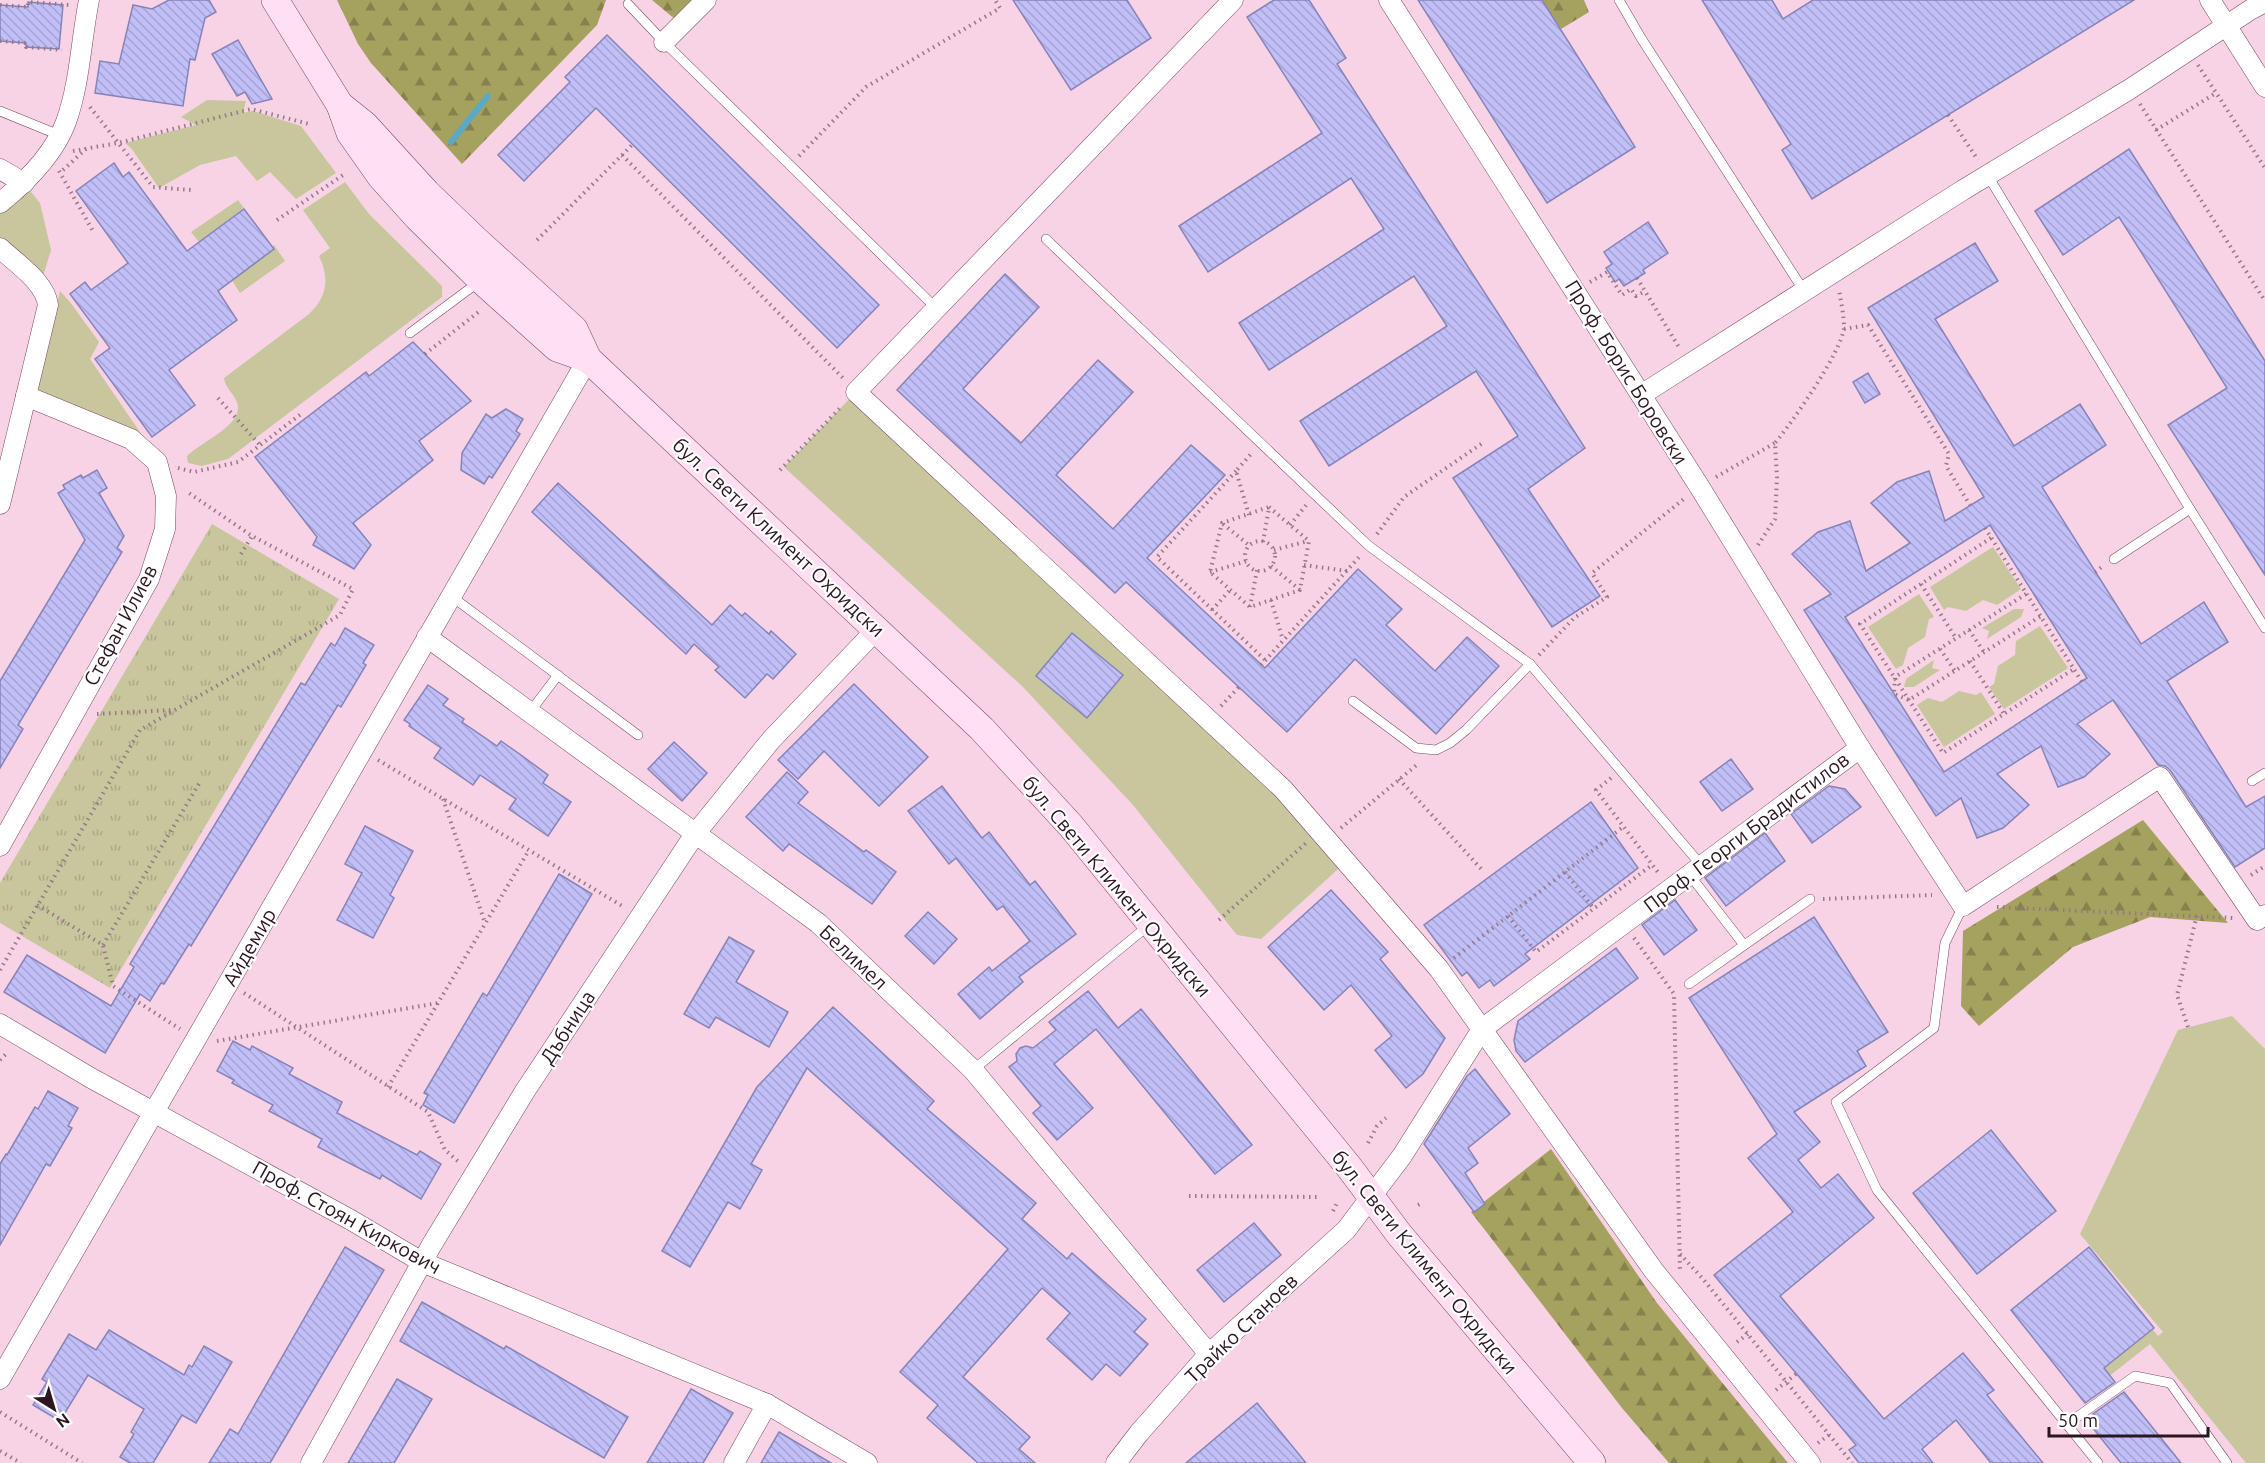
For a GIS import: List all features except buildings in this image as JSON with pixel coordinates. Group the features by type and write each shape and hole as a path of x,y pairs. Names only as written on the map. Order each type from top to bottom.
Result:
{"main road":[{"name":"бул. Свети Климент Охридски","path":"275,0 340,105 350,134 381,177 417,217 557,348 588,359"},
{"name":"бул. Свети Климент Охридски","path":"340,105 364,125 427,193 476,240 574,329 588,359 878,628 989,737 1071,826 1413,1252 1592,1463"}],"street":[{"path":"664,42 706,0"},
{"path":"1233,0 856,392 1283,789 1324,835 1439,969 1654,1271 1810,1463"},
{"name":"Проф. Борис Боровски","path":"1389,0 1699,486 1860,748"},
{"path":"2210,0 2265,87"},
{"path":"0,203 24,183 46,156 66,124 76,89 88,3"},
{"path":"1641,395 2260,7"},
{"path":"0,169 24,183"},
{"path":"0,248 47,295 48,306 0,504"},
{"name":"Айдемир","path":"0,1379 588,359"},
{"path":"26,396 131,439 157,462"},
{"name":"Стефан Илиев","path":"0,846 149,579 165,529 166,496 157,462"},
{"name":"Дъбница","path":"311,1463 422,1262 525,1090 695,834 771,740 878,628"},
{"name":"Белимел","path":"427,637 818,923 973,1070 1209,1354"},
{"name":"Проф. Георги Брадистилов","path":"1371,1197 1402,1156 1482,1029 1860,748 1958,900"},
{"path":"1958,900 2160,777 2262,922"},
{"name":"Проф. Стоян Киркович","path":"0,1024 422,1262 767,1404 867,1463"},
{"name":"Трайко Станоев","path":"1116,1463 1139,1433 1209,1354 1346,1230 1371,1197"},
{"path":"734,1463 767,1404"}],"lane":[{"path":"1619,0 1641,38 1804,291"},
{"path":"628,4 936,308"},
{"path":"0,111 59,135"},
{"path":"1988,176 2265,628"},
{"path":"1046,239 1369,546 1530,664 1620,770 1695,870 1744,945"},
{"path":"410,333 482,280"},
{"path":"2114,559 2190,509"},
{"path":"451,596 638,735"},
{"path":"1353,701 1416,748 1436,750 1450,743 1466,730 1530,664"},
{"path":"530,712 558,675"},
{"path":"2253,781 2265,773"},
{"path":"1689,984 1810,899"},
{"path":"1958,900 1944,943 1934,1028 1836,1102 1877,1190 2098,1463"},
{"path":"973,1070 1150,923"},
{"path":"2067,1424 2135,1376 2170,1383 2227,1463"}],"path":[{"path":"801,154 866,87 1000,8 995,0"},
{"path":"0,5 28,7 28,2 88,3"},
{"path":"0,41 26,43 26,47 81,52"},
{"path":"2189,51 2265,168"},
{"path":"76,89 153,188 191,190"},
{"path":"2130,90 2265,301"},
{"path":"2156,130 2216,93"},
{"path":"46,156 118,142 251,109 309,124"},
{"path":"1948,116 1988,176"},
{"path":"537,240 633,144"},
{"path":"88,148 60,173 94,233"},
{"path":"622,155 856,392 780,470"},
{"path":"278,220 346,173"},
{"path":"1576,292 1607,272 1622,295 1631,290 1636,297 1645,291"},
{"path":"1530,664 1574,618 1607,597 1592,573 1699,486 1775,443 1790,426 1837,348 1844,329 1840,291 1830,275"},
{"path":"1637,278 1689,364"},
{"path":"425,354 472,317"},
{"path":"1844,329 1868,325 1949,454 1946,466 1970,505"},
{"path":"218,398 259,444"},
{"path":"157,462 194,472 238,462 300,414"},
{"path":"1261,665 1369,546 1404,497 1484,442"},
{"path":"1260,443 1157,557 1265,660"},
{"path":"1747,564 1775,519 1778,478 1775,443"},
{"path":"0,970 140,730 340,615 353,589 252,536 187,493 157,462"},
{"path":"1236,471 1249,514"},
{"path":"1290,525 1315,494"},
{"path":"1222,524 1269,507"},
{"path":"1269,507 1309,541"},
{"path":"1263,542 1269,507"},
{"path":"1222,524 1250,546"},
{"path":"1210,572 1222,524"},
{"path":"1984,528 2082,682"},
{"path":"241,554 252,536"},
{"path":"1991,538 1860,624 1943,753 2074,669"},
{"path":"1274,550 1309,541"},
{"path":"1299,590 1309,541"},
{"path":"1263,542 1274,550 1275,559 1265,570 1257,570 1246,561 1246,553 1250,546 1263,542"},
{"path":"1210,572 1246,561"},
{"path":"1305,565 1347,571"},
{"path":"1271,566 1299,590"},
{"path":"1250,607 1257,570"},
{"path":"1210,572 1250,607"},
{"path":"1921,584 1956,638"},
{"path":"1212,610 1230,590"},
{"path":"1250,607 1299,590"},
{"path":"1895,677 2026,594"},
{"path":"1271,600 1284,640"},
{"path":"2035,608 2040,604"},
{"path":"1909,700 2041,616"},
{"path":"1969,630 1984,652"},
{"path":"1940,649 1955,671"},
{"path":"1970,661 2004,714"},
{"path":"1895,677 1894,694 1909,700"},
{"path":"1208,719 1239,687"},
{"path":"72,716 174,710"},
{"path":"362,750 640,917"},
{"path":"1219,920 1324,835 1436,750"},
{"path":"1620,770 1596,790 1670,889"},
{"path":"1400,779 1483,871"},
{"path":"200,782 103,945 113,986 177,1025 192,1046 438,1003"},
{"path":"442,799 486,923"},
{"path":"1439,969 1623,827"},
{"path":"388,1087 529,850"},
{"path":"1508,916 1536,952 1652,865"},
{"path":"1565,872 1594,909"},
{"path":"1810,899 1958,900 2197,915 2262,922"},
{"path":"37,905 103,945"},
{"path":"2188,1027 2177,995 2197,915"},
{"path":"1623,923 1674,994 1681,1304"},
{"path":"228,983 428,1112 445,1150"},
{"path":"1368,1143 1377,1126 1386,1118"},
{"path":"1189,1197 1320,1197"},
{"path":"1332,1212 1338,1201"},
{"path":"1680,1254 1704,1279 1852,1463"},
{"path":"1786,1382 1796,1374"},
{"path":"0,1412 82,1463"},
{"path":"0,1451 21,1463"}],"green space":[{"path":"337,0 606,0 597,25 462,164 371,63 358,44"},
{"path":"652,0 695,0 676,20"},
{"path":"1542,0 1584,0 1589,12 1561,29"},
{"path":"207,100 246,101 243,113 253,111 301,126 336,173 296,199 270,172 257,181 236,156 200,165 159,188 125,143 196,125 181,117"},
{"path":"345,182 369,214 442,286 442,297 228,459 202,466 188,463 187,456 225,428 236,415 237,404 224,378 309,314 320,301 325,287 325,272 319,256 330,248 303,210"},
{"path":"24,183 40,203 51,250 40,286 0,248 0,204"},
{"path":"238,200 244,208 199,242 191,232"},
{"path":"274,245 285,261 240,293 230,277"},
{"path":"60,291 99,342 90,359 144,438 36,391"},
{"path":"856,392 1347,861 1261,939 1237,935 1133,805 1023,687 784,467"},
{"path":"212,524 339,599 110,988 0,923 0,883"},
{"path":"1993,547 2021,589 1997,605 1983,600 1966,611 1948,607 1944,610 1930,587"},
{"path":"1919,594 1934,617 1929,619 1925,637 1908,648 1903,665 1896,669 1868,627"},
{"path":"2014,609 2024,609 2021,617 1987,639 1989,631 1982,628"},
{"path":"2040,626 2068,668 2004,709 1989,687 1994,684 1998,666 2015,655 2016,641"},
{"path":"1934,660 1932,668 1940,670 1914,687 1904,687 1906,679"},
{"path":"1959,691 1976,695 1981,692 1995,714 1944,747 1917,705 1928,698 1942,702"},
{"path":"2143,820 2228,923 2150,917 2073,947 1979,1026 1961,1006 1963,931"},
{"path":"2232,1016 2265,1049 2265,1463 2246,1463 2150,1344 2084,1396 2091,1252 2158,1336 2163,1332 2080,1234 2178,1030"},
{"path":"1551,1149 1657,1303 1788,1463 1669,1463 1622,1408 1471,1212"}],"waterway":[{"path":"451,142 488,96"}]}
